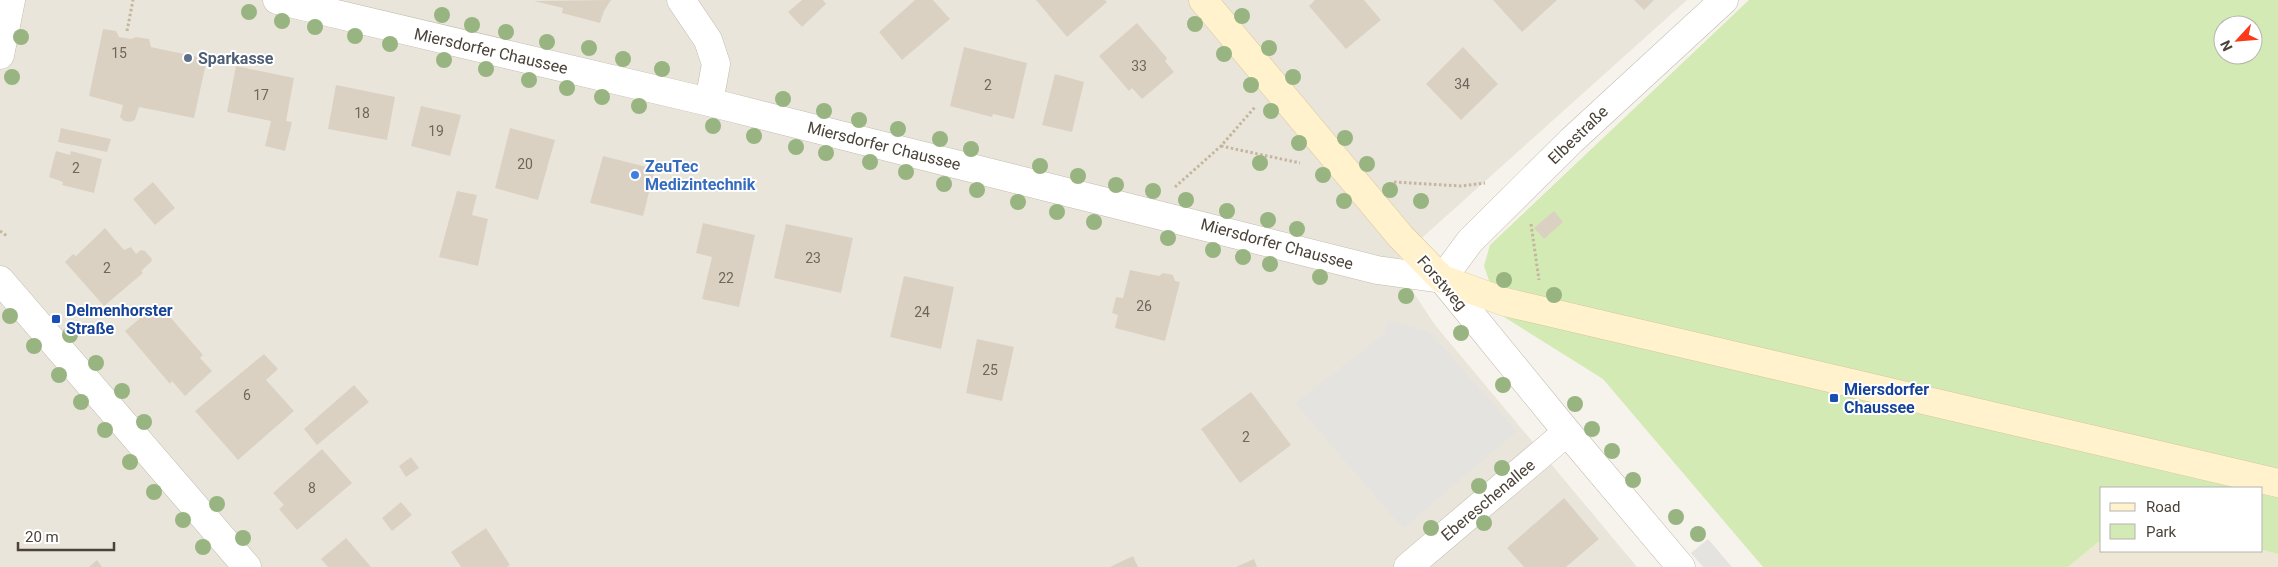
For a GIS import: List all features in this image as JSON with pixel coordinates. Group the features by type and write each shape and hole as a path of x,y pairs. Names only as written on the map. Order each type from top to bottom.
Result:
{"main road":[{"name":"Forstweg","path":"1203,0 1401,237 1442,279"},
{"name":"Miersdorfer Chaussee","path":"1442,279 1505,302 2278,483"}],"street":[{"path":"0,55 11,0"},
{"name":"Miersdorfer Chaussee","path":"277,0 709,102 1378,270 1442,279"},
{"path":"681,0 708,40 716,64 709,102"},
{"name":"Elbestraße","path":"1442,279 1470,241 1527,184 1724,0"},
{"name":"Forstweg","path":"1442,279 1567,432 1681,567"},
{"path":"0,280 246,567"},
{"name":"Ebereschenallee","path":"1408,567 1567,432"}],"path":[{"path":"127,30 133,0"},
{"path":"1175,188 1221,146 1257,104"},
{"path":"1221,146 1300,163"},
{"path":"1389,181 1422,185 1461,186 1488,182"},
{"path":"1527,184 1542,310"},
{"path":"0,231 7,236"}],"shaded area":[{"path":"0,0 1687,0 1394,263 1435,325 1637,567 0,567"},
{"path":"1388,320 1430,332 1517,431 1403,529 1295,403 1384,334"},
{"path":"1708,539 1732,567 1703,567 1691,553"},
{"path":"2100,541 2100,552 2263,552 2263,550 2278,554 2278,567 2068,567"}],"green space":[{"path":"1749,0 2278,0 2278,554 2263,550 2263,487 2100,487 2100,541 2068,567 1763,567 1603,379 1501,315 1484,266 1490,245"}],"building":[{"path":"611,0 604,11 600,23 562,13 563,8 534,1"},
{"path":"802,0 823,0 826,4 802,27 788,12"},
{"path":"915,0 933,0 950,19 902,60 879,32"},
{"path":"1036,0 1105,0 1107,2 1067,37"},
{"path":"1315,0 1364,0 1381,20 1346,49 1309,6"},
{"path":"1493,0 1557,0 1522,32"},
{"path":"1634,0 1654,0 1644,10"},
{"path":"1137,23 1167,58 1165,61 1174,72 1142,99 1132,88 1129,91 1099,56"},
{"path":"103,29 116,31 119,37 149,39 151,47 207,59 194,118 139,107 135,120 130,122 124,121 120,117 123,105 89,96"},
{"path":"964,47 1027,63 1014,119 993,114 992,117 950,106"},
{"path":"1463,47 1498,84 1461,120 1426,84"},
{"path":"236,66 294,78 286,121 292,122 285,151 265,146 271,121 227,112"},
{"path":"1055,74 1084,82 1072,132 1042,125"},
{"path":"336,85 395,97 387,140 328,129"},
{"path":"421,106 461,115 450,156 411,146"},
{"path":"61,128 111,139 107,152 58,142"},
{"path":"510,128 555,140 538,200 495,188"},
{"path":"56,151 70,155 71,151 102,159 94,193 62,185 63,182 49,177"},
{"path":"603,156 655,169 643,216 590,203"},
{"path":"153,182 175,208 155,225 133,199"},
{"path":"457,191 477,195 472,215 488,219 478,266 439,257"},
{"path":"1554,211 1563,222 1544,239 1534,228"},
{"path":"703,223 755,235 739,307 702,299 712,257 696,253"},
{"path":"786,224 853,238 841,293 774,278"},
{"path":"105,228 124,250 131,247 136,254 141,250 145,251 152,259 141,271 143,273 104,306 65,262 73,254 76,256"},
{"path":"1130,270 1159,276 1163,273 1173,275 1175,281 1180,282 1165,341 1115,328 1118,315 1112,313 1116,297 1123,298"},
{"path":"904,276 954,287 941,349 890,337"},
{"path":"158,303 203,355 200,358 212,371 185,396 172,381 170,384 125,331"},
{"path":"977,339 1014,347 1002,401 966,393"},
{"path":"264,354 278,369 266,380 294,411 238,460 195,411"},
{"path":"354,385 369,402 317,445 304,429"},
{"path":"1251,392 1291,445 1240,483 1201,429"},
{"path":"322,449 352,483 297,530 279,509 284,505 273,493"},
{"path":"411,457 419,468 406,477 399,466"},
{"path":"1564,498 1599,539 1566,567 1524,567 1507,548"},
{"path":"401,502 412,515 392,531 382,518"},
{"path":"486,528 510,565 507,567 461,567 451,552"},
{"path":"346,538 371,567 328,567 321,559"},
{"path":"1133,556 1138,567 1110,567"},
{"path":"1254,559 1257,567 1236,567"},
{"path":"97,560 102,567 89,567"}],"place":[{"name":"Sparkasse","path":"188,58"},
{"name":"ZeuTec Medizintechnik","path":"635,175"},
{"name":"Delmenhorster Straße","path":"56,319"},
{"name":"Miersdorfer Chaussee","path":"1834,398"}]}
